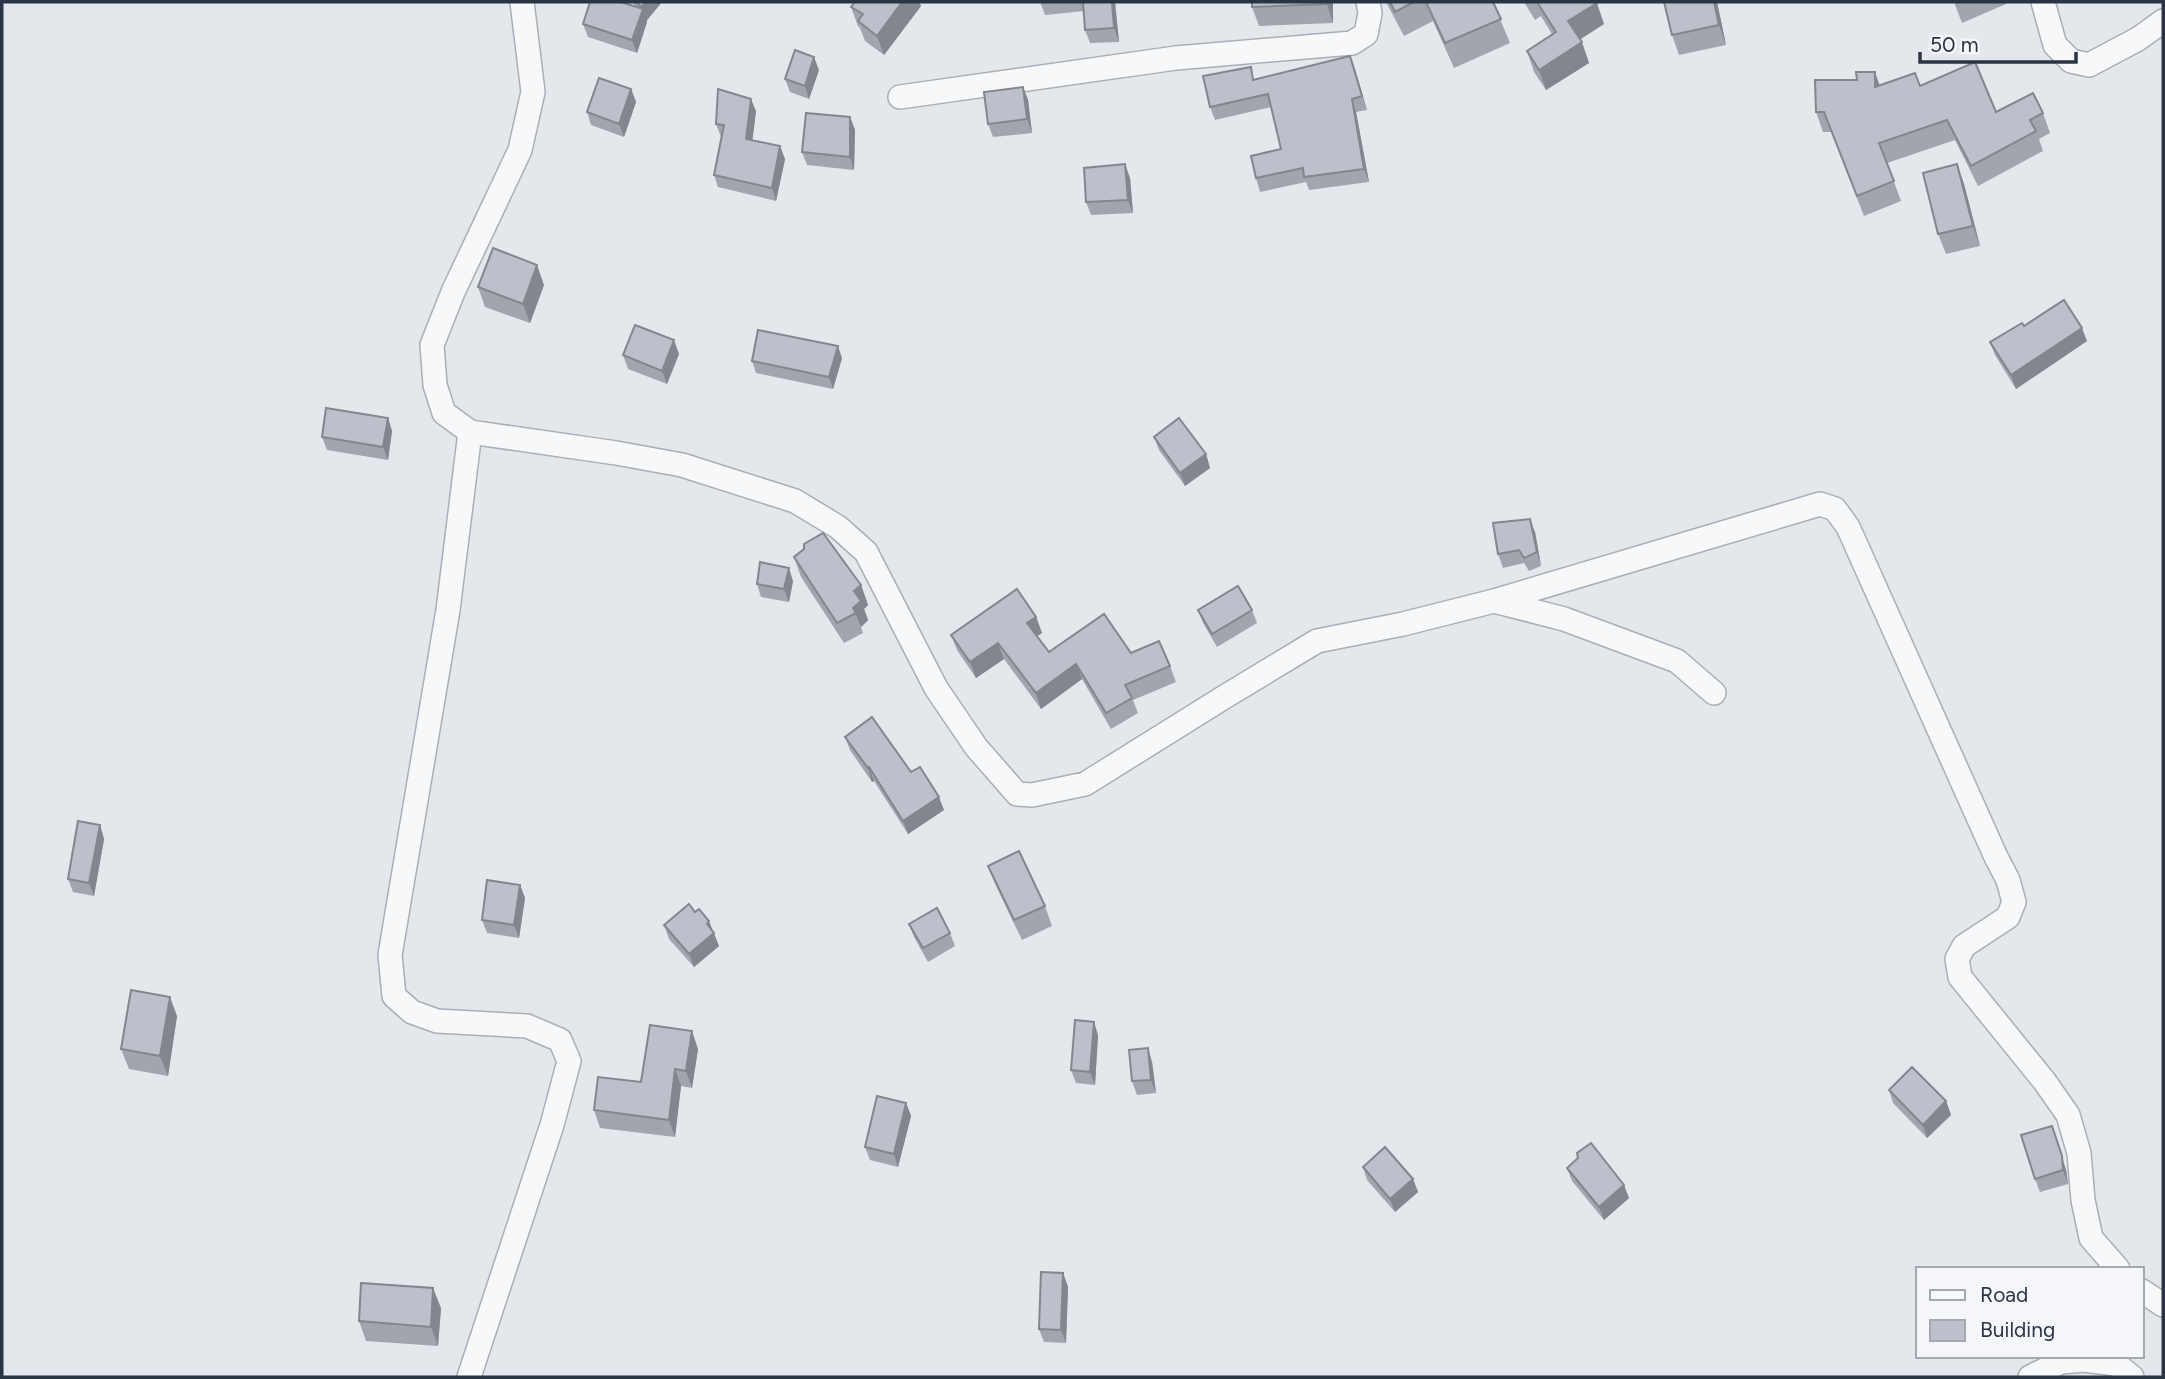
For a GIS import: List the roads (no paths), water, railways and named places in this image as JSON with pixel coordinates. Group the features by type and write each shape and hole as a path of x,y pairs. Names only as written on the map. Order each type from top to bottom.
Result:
{"street":[{"path":"522,2 533,92 520,150 453,292 432,345 435,385 444,413 470,432 682,465 795,501 838,527 866,552 936,688 976,747 1017,794 1032,795 1086,784 1226,695 1317,642 1494,601 1820,504 1835,509 1854,540 2008,880 2014,902 2008,918 1964,946 1957,959 1960,976 2068,1115 2079,1153 2083,1200 2091,1238 2116,1267"},
{"path":"900,97 1176,58 1352,43 1366,34 1370,13 1368,2"},
{"path":"2043,2 2055,44 2071,61 2089,65 2138,39 2163,22"},
{"path":"469,1377 552,1125 569,1061 560,1040 527,1026 438,1021 412,1012 394,996 390,955 449,610 470,432"},
{"path":"1494,601 1564,619 1676,661 1714,693"},
{"path":"2144,1292 2163,1305"},
{"path":"2030,1377 2061,1362 2084,1360 2116,1364 2132,1377"}]}
